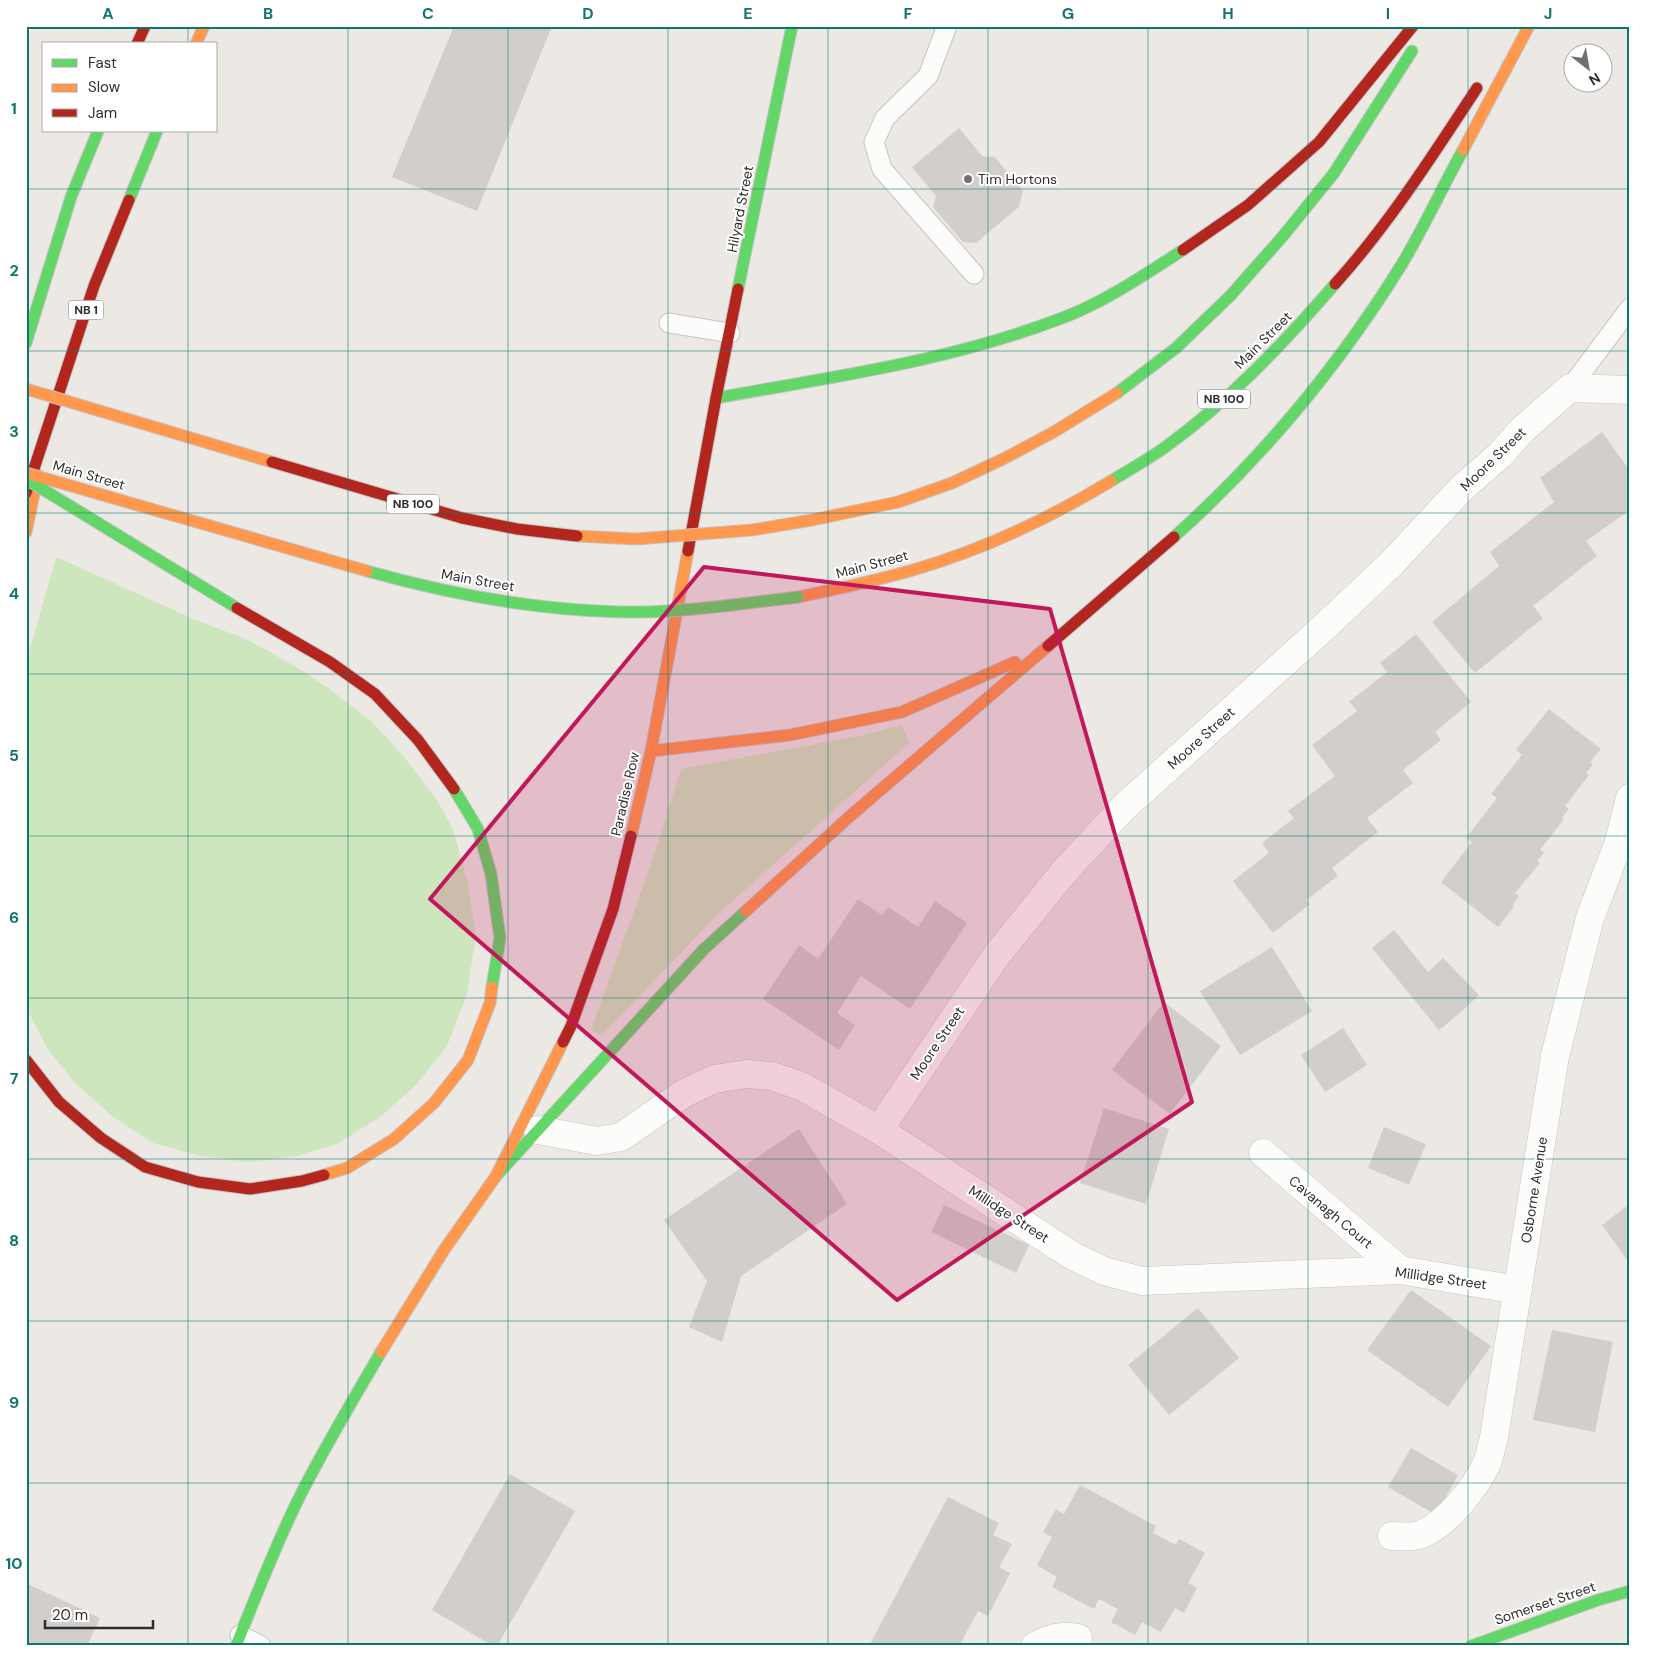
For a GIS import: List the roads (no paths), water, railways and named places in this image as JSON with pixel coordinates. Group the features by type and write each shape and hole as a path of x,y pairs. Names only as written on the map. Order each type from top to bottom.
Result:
{"main road":[{"path":"137,42 146,26"},
{"path":"197,42 204,26"},
{"name":"Hilyard Street","path":"716,398 792,26"},
{"path":"716,398 911,363 990,343 1063,318 1125,287 1248,205 1319,142 1413,26"},
{"path":"238,1640 297,1502 331,1438 444,1250 496,1176 704,949 849,817 1122,583 1195,518 1243,470 1300,405 1349,342 1402,263 1528,26"},
{"name":"NB 100","path":"26,389 462,518 517,529 574,536 636,539 752,530 898,502 952,483 1052,433 1112,396 1176,348 1231,295 1283,236 1334,173 1418,42"},
{"name":"Main Street","path":"26,473 406,582 474,596 546,606 621,612 698,609 798,597 876,580 951,557 1027,525 1094,491 1165,447 1225,398 1275,350 1334,288 1389,219 1440,146 1481,82"},
{"path":"26,343 71,197 98,132"},
{"name":"NB 1","path":"26,493 94,286 157,132"},
{"name":"Paradise Row","path":"496,1176 571,1026 613,909 651,751 716,398"},
{"path":"26,532 48,427"},
{"path":"26,479 219,598 330,662 375,694 418,740 454,789 478,829 491,874 500,938 490,1003 468,1060 434,1103 394,1139 347,1168 302,1181 250,1189 198,1182 145,1166 101,1138 59,1102 26,1060"},
{"path":"651,751 790,735 902,712 1046,648"},
{"name":"Somerset Street","path":"1471,1645 1598,1600 1630,1591"}],"street":[{"path":"1570,388 1630,390"},
{"name":"Moore Street","path":"879,1130 996,956 1063,873 1124,808 1322,629 1391,564 1462,488 1501,454 1521,431 1570,388"},
{"name":"Osborne Avenue","path":"1392,1536 1407,1537 1422,1534 1436,1525 1452,1512 1468,1494 1488,1461 1494,1437 1555,1056 1590,918 1624,849 1630,798"},
{"name":"Millidge Street","path":"538,1130 597,1141 621,1137 683,1094 714,1079 747,1074 772,1076 803,1087 879,1130 1065,1251 1104,1271 1142,1281 1400,1270 1518,1290"},
{"name":"Cavanagh Court","path":"1263,1154 1400,1270"},
{"path":"1035,1646 1063,1635 1078,1638"}],"lane":[{"path":"947,26 928,76 885,118 874,142 882,169 974,274"},
{"path":"1570,388 1630,308"},
{"path":"669,323 730,333"},
{"path":"238,1640 261,1646"}],"railway":[{"path":"26,37 31,26"}],"place":[{"name":"Tim Hortons","path":"968,179"}]}
